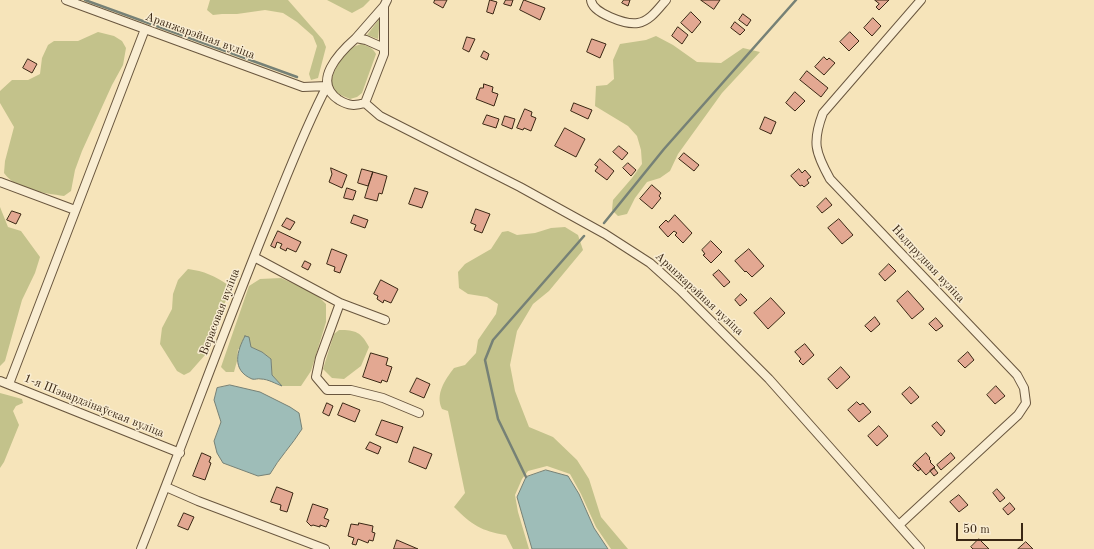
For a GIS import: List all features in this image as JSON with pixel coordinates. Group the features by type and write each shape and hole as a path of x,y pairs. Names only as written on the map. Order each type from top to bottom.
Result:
{"street":[{"name":"Аранжарэйная вуліца","path":"66,0 303,87 327,86"},
{"path":"591,0 592,5 598,11 617,20 638,23 651,17 666,0"},
{"name":"Надпрудная вуліца","path":"898,525 1018,415 1026,403 1024,388 1014,371 830,179 819,159 815,141 818,126 823,113 921,0"},
{"name":"Верасовая вуліца","path":"141,549 180,453 254,257 313,114 327,86 327,75 340,52 356,38 385,3"},
{"name":"Верасовая вуліца","path":"365,103 384,54 385,3"},
{"path":"9,384 145,29"},
{"path":"356,38 366,40 384,48"},
{"path":"327,86 334,97 345,103 356,106 365,103"},
{"name":"Аранжарэйная вуліца","path":"365,103 380,116 520,187 605,234 650,263 680,290 769,379 920,549"},
{"path":"0,182 75,210"},
{"path":"254,257 340,303 386,320"},
{"path":"340,303 320,358 316,377 327,390 357,391 383,398 419,413"},
{"name":"1-я Шэвардзінаўская вуліца","path":"0,381 180,453"},
{"path":"166,487 198,501 325,549"}],"shaded area":[{"path":"210,0 288,0 323,40 326,47 318,78 311,80 309,74 317,46 313,36 297,22 283,13 265,10 237,14 213,15 207,10"},
{"path":"327,0 370,0 363,7 352,13"},
{"path":"380,18 378,39 367,35"},
{"path":"98,32 114,36 122,41 126,48 123,65 112,85 82,151 75,170 71,191 64,196 48,194 23,187 9,179 4,173 5,161 14,127 0,103 0,91 12,80 28,80 40,74 42,58 48,45 54,41 78,41"},
{"path":"656,36 673,45 697,62 721,63 743,48 760,52 722,93 678,154 670,171 660,178 647,182 635,198 627,214 618,216 612,210 613,200 642,164 641,150 637,136 628,126 595,106 596,86 607,85 614,79 613,60 620,44 646,40"},
{"path":"361,44 373,50 376,54 362,93 357,97 350,99 336,92 332,82 333,75 344,56 353,47"},
{"path":"0,207 8,227 21,231 40,257 35,273 22,300 5,361 0,366"},
{"path":"565,227 578,235 583,250 549,291 533,304 517,331 510,365 515,391 529,427 553,437 577,460 589,479 601,517 628,549 611,549 596,527 570,474 547,466 528,471 522,479 515,495 518,512 529,549 513,549 506,535 477,526 454,507 465,493 448,411 442,409 440,403 440,393 444,382 454,368 465,365 476,353 478,340 496,314 498,304 487,297 468,294 459,288 458,272 465,264 491,249 502,232 508,231 517,235 535,233 551,228"},
{"path":"188,269 209,274 219,279 228,285 229,292 205,355 190,372 184,375 177,371 160,344 162,328 172,309 173,294 178,280"},
{"path":"281,278 316,294 326,304 326,322 311,371 301,386 282,386 272,375 271,359 262,352 251,347 238,349 234,372 226,372 221,367 249,286 260,279"},
{"path":"339,330 354,331 363,338 369,347 361,366 344,379 332,378 323,369 334,334"},
{"path":"0,393 22,399 23,403 16,406 13,411 19,425 4,462 0,468"}],"water":[{"path":"245,336 249,337 251,347 262,352 271,359 272,375 282,386 266,380 252,379 241,371 238,365 238,354"},
{"path":"230,385 260,392 299,413 302,429 277,462 270,474 258,476 223,463 217,453 214,441 221,422 214,400 217,388"},
{"path":"546,470 568,476 579,494 594,528 608,549 532,549 517,497 526,477"}],"building":[{"path":"435,0 447,0 443,8 434,3"},
{"path":"490,0 497,2 493,14 487,12"},
{"path":"506,0 513,0 511,6 504,4"},
{"path":"524,0 545,8 540,20 520,10"},
{"path":"624,0 630,0 628,6 622,3"},
{"path":"701,0 720,0 714,9"},
{"path":"875,0 889,0 879,10 876,7 879,4"},
{"path":"691,12 701,22 692,33 681,23"},
{"path":"743,14 751,20 747,26 739,20"},
{"path":"873,18 881,26 872,36 864,28"},
{"path":"735,22 745,30 740,35 731,28"},
{"path":"678,27 688,35 682,44 672,36"},
{"path":"850,32 859,41 849,51 840,42"},
{"path":"467,37 475,39 469,52 463,49"},
{"path":"592,39 606,44 600,58 587,52"},
{"path":"484,51 489,54 487,60 481,57"},
{"path":"824,57 827,60 829,58 835,63 824,75 815,67"},
{"path":"28,59 37,64 32,73 23,68"},
{"path":"807,71 828,88 821,97 800,80"},
{"path":"484,84 493,87 492,92 498,94 494,106 476,99 480,88 483,88"},
{"path":"795,92 805,101 795,111 786,103"},
{"path":"574,103 592,110 588,119 571,111"},
{"path":"525,109 532,112 531,116 536,118 531,131 524,128 523,130 517,128"},
{"path":"487,115 499,119 496,128 483,124"},
{"path":"505,116 515,119 512,129 502,125"},
{"path":"765,117 776,122 771,134 760,129"},
{"path":"565,128 585,139 576,157 555,146"},
{"path":"619,146 628,153 622,160 613,152"},
{"path":"684,153 699,165 694,171 679,159"},
{"path":"600,159 614,171 607,180 595,171 598,167 595,165"},
{"path":"628,163 636,170 631,176 623,168"},
{"path":"331,168 347,175 342,188 329,182 332,174"},
{"path":"362,169 373,172 368,186 358,183"},
{"path":"799,169 802,173 805,170 811,177 807,180 809,183 804,187 802,185 800,186 791,176"},
{"path":"373,172 387,176 382,194 379,193 377,201 365,198"},
{"path":"652,185 661,193 659,196 661,198 652,209 640,199"},
{"path":"347,188 356,191 353,200 344,198"},
{"path":"415,188 428,192 422,208 409,204"},
{"path":"826,198 832,205 822,213 817,207"},
{"path":"476,209 490,214 482,233 474,230 476,225 471,223"},
{"path":"12,211 21,214 16,224 7,220"},
{"path":"354,215 368,220 365,228 351,223"},
{"path":"675,215 692,233 683,243 675,235 677,233 674,231 668,237 659,227 666,220 668,222"},
{"path":"287,218 295,222 290,230 282,226"},
{"path":"839,219 853,235 842,244 828,228"},
{"path":"278,231 301,242 296,252 287,248 286,251 280,248 282,244 277,242 275,248 271,246"},
{"path":"711,241 722,252 711,263 703,255 705,254 702,250"},
{"path":"332,249 347,255 340,273 334,271 335,267 327,264"},
{"path":"749,249 764,266 752,277 735,261"},
{"path":"305,261 311,264 308,270 302,267"},
{"path":"889,264 896,271 885,281 879,274"},
{"path":"719,270 730,282 724,287 713,275"},
{"path":"381,280 398,289 391,303 384,300 383,303 377,299 378,296 374,294"},
{"path":"908,291 924,309 912,319 897,301"},
{"path":"741,294 747,300 740,306 735,300"},
{"path":"771,298 785,313 768,329 754,313"},
{"path":"875,317 880,324 871,332 865,326"},
{"path":"936,318 943,326 936,331 929,324"},
{"path":"805,344 814,355 803,365 799,361 801,359 795,352"},
{"path":"968,352 974,360 965,368 958,361"},
{"path":"371,353 388,358 386,365 392,367 387,382 382,380 381,383 363,377"},
{"path":"841,367 850,377 837,389 828,379"},
{"path":"417,378 430,384 424,398 410,392"},
{"path":"996,386 1005,396 995,404 987,395"},
{"path":"910,387 919,397 911,404 902,394"},
{"path":"857,402 860,405 863,403 871,412 859,422 848,410"},
{"path":"327,403 333,406 329,416 323,413"},
{"path":"343,403 360,410 355,422 338,415"},
{"path":"382,420 403,427 397,443 376,435"},
{"path":"937,422 945,431 941,436 932,426"},
{"path":"879,426 888,436 877,446 868,436"},
{"path":"370,442 381,447 378,454 366,449"},
{"path":"414,447 432,454 426,469 409,462"},
{"path":"202,453 211,457 209,462 211,463 205,480 193,476"},
{"path":"926,453 930,458 930,462 935,467 926,475 915,463"},
{"path":"951,453 955,458 941,470 937,465"},
{"path":"915,463 921,469 918,471 913,466"},
{"path":"934,468 938,473 934,476 930,471"},
{"path":"277,487 293,493 287,512 280,510 281,505 271,502"},
{"path":"997,489 1005,498 1000,502 993,493"},
{"path":"959,495 968,505 959,512 950,502"},
{"path":"1010,503 1015,509 1008,515 1003,509"},
{"path":"313,504 328,509 324,518 329,520 326,527 320,525 320,527 313,525 311,526 307,522"},
{"path":"184,513 194,517 188,530 178,526"},
{"path":"359,523 373,526 372,532 375,533 373,541 369,540 368,543 358,539 356,545 352,544 354,538 348,536 351,524 358,525"},
{"path":"979,539 989,549 973,549 971,547"},
{"path":"397,540 418,549 394,549"},
{"path":"1026,542 1033,549 1018,549"}],"waterway":[{"path":"85,0 297,77"},
{"path":"604,223 664,149 796,0"},
{"path":"526,477 498,419 485,360 493,340 584,236"}]}
